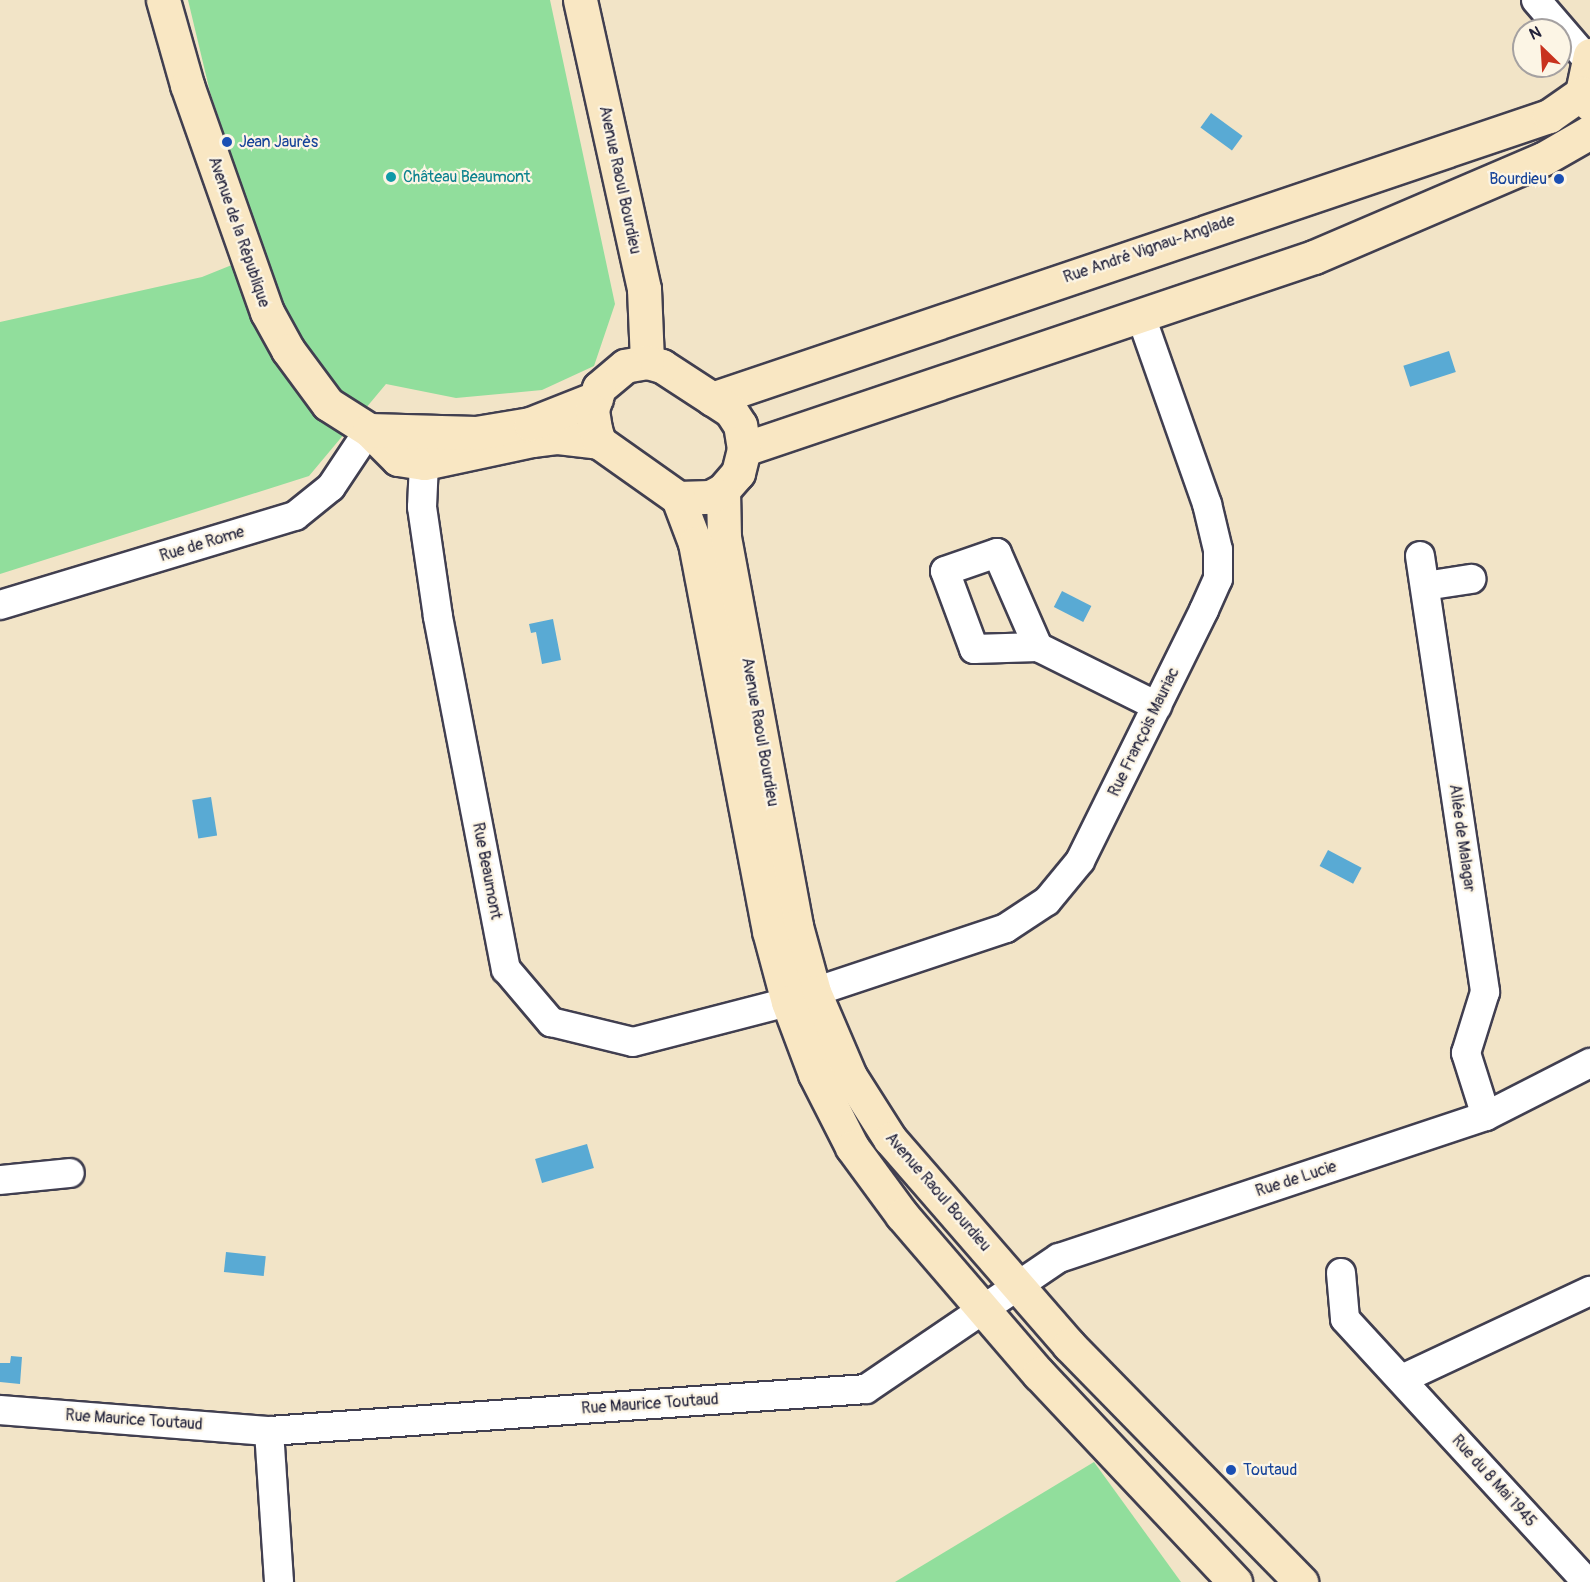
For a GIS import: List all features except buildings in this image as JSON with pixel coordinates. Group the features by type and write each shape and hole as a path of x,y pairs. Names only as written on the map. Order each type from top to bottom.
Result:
{"street":[{"name":"Avenue de la République","path":"163,0 187,84 267,312 288,350 328,404 369,430 398,459 424,463 532,440 558,437 599,442"},
{"name":"Avenue Raoul Bourdieu","path":"580,0 644,289 647,362"},
{"path":"1536,0 1589,57 1586,98"},
{"name":"Rue André Vignau-Anglade","path":"712,399 1550,116 1586,98"},
{"path":"744,448 1314,257 1401,222 1543,159 1590,132"},
{"name":"Rue François Mauriac","path":"801,997 1006,928 1047,901 1080,861 1157,706 1218,579 1218,550 1207,504 1140,314"},
{"path":"647,362 662,366 712,399 735,418 744,448 738,473 723,490 699,500 678,498 599,442 592,410 607,379 625,366 647,362"},
{"path":"369,430 476,433 530,424 596,398"},
{"name":"Rue de Rome","path":"0,605 295,516 332,487 369,430"},
{"name":"Rue Beaumont","path":"424,463 422,507 438,617 506,969 551,1022 633,1042 801,997"},
{"name":"Avenue Raoul Bourdieu","path":"723,490 724,537 796,926 801,997 814,1074 852,1147 902,1215 1003,1297 1069,1346 1301,1582"},
{"name":"Avenue Raoul Bourdieu","path":"678,498 695,543 769,931 801,997"},
{"path":"1038,646 997,553 945,571 974,649 1038,646 1157,706"},
{"name":"Allée de Malagar","path":"1420,556 1485,992 1466,1053 1486,1116"},
{"path":"1425,586 1471,579"},
{"name":"Rue de Lucie","path":"1003,1297 1059,1258 1486,1116 1590,1063"},
{"path":"0,1180 70,1173"},
{"name":"Rue du 8 Mai 1945","path":"1341,1273 1345,1318 1587,1582"},
{"path":"1402,1379 1590,1291"},
{"name":"Avenue Raoul Bourdieu","path":"1003,1297 1039,1374 1235,1582"},
{"name":"Rue Maurice Toutaud","path":"0,1410 269,1431 866,1389 1003,1297"},
{"path":"269,1431 279,1582"}],"green space":[{"path":"188,0 550,0 615,304 594,366 542,390 456,398 386,384 309,476 0,574 0,322 202,277 264,252 210,92"},
{"path":"1094,1462 1181,1582 895,1582"}],"water":[{"path":"1211,113 1243,136 1232,150 1200,128"},
{"path":"1449,351 1456,372 1410,387 1403,366"},
{"path":"1062,591 1091,606 1083,622 1054,607"},
{"path":"553,619 561,660 542,664 536,632 531,633 529,624"},
{"path":"211,797 217,836 198,838 192,800"},
{"path":"1328,850 1362,868 1353,884 1320,866"},
{"path":"587,1144 594,1168 542,1183 535,1159"},
{"path":"226,1252 266,1256 264,1276 224,1272"},
{"path":"11,1356 22,1357 20,1384 0,1382 0,1363 10,1363"}],"place":[{"name":"Jean Jaurès","path":"227,142"},
{"name":"Château Beaumont","path":"391,177"},
{"name":"Bourdieu","path":"1559,179"},
{"name":"Toutaud","path":"1231,1470"}]}
